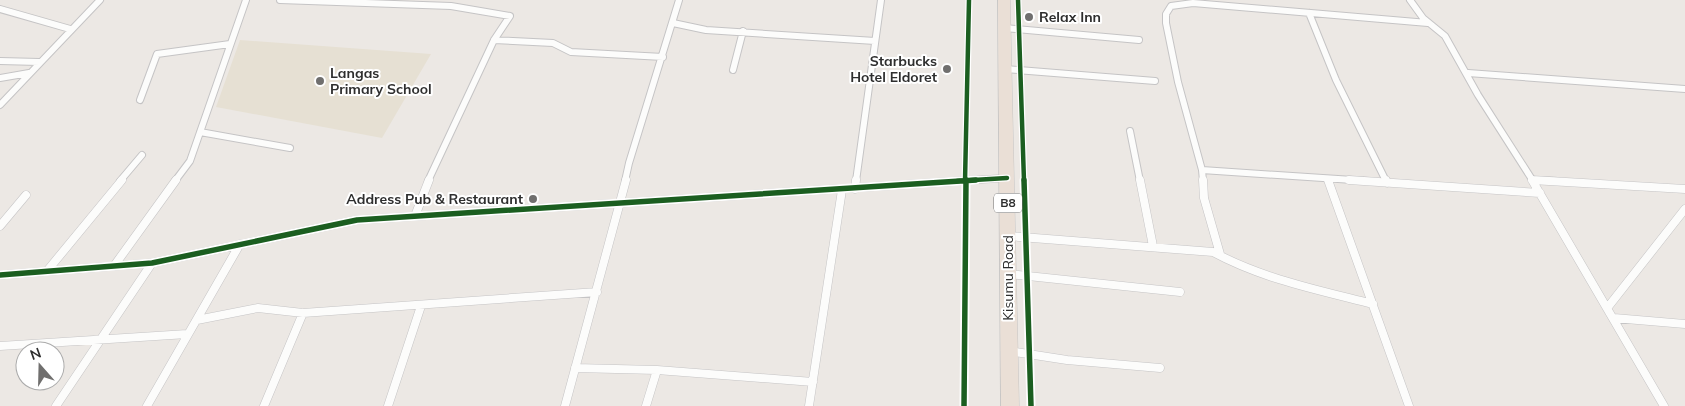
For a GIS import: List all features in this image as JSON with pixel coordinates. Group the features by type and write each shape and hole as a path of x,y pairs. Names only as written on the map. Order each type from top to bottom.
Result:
{"highway":[{"name":"Kisumu Road","path":"1004,0 1010,406"}],"street":[{"path":"0,105 70,29 100,0"},
{"path":"114,266 183,172 194,153 246,0"},
{"path":"280,0 451,6 508,15 510,18 494,40 430,177 416,216"},
{"path":"565,406 621,204 629,163 679,0"},
{"path":"855,189 881,0"},
{"path":"1410,0 1428,24 1445,36 1468,74 1478,95 1532,180 1608,307 1664,406"},
{"path":"1220,254 1204,198 1202,170 1178,82 1166,23 1168,8 1175,4 1188,3 1428,24"},
{"path":"0,9 70,29"},
{"path":"1309,13 1336,80 1387,183"},
{"path":"673,23 706,30 875,41"},
{"path":"1005,28 1139,40"},
{"path":"733,70 743,32"},
{"path":"494,40 553,44 571,52 663,57"},
{"path":"140,100 157,54 230,44"},
{"path":"0,61 39,62"},
{"path":"1005,69 1155,80"},
{"path":"0,78 29,73"},
{"path":"1468,74 1685,89"},
{"path":"1130,131 1153,246"},
{"path":"200,132 290,148"},
{"path":"47,271 142,155"},
{"path":"1202,170 1540,194"},
{"path":"0,275 152,263 344,221 1007,178"},
{"path":"1328,179 1409,406"},
{"path":"1532,180 1685,189"},
{"path":"809,406 842,190"},
{"path":"0,226 26,195"},
{"path":"1608,307 1685,209"},
{"path":"1008,236 1200,250 1220,254 1239,266 1268,277 1373,304"},
{"path":"147,406 240,244"},
{"path":"56,406 152,263"},
{"path":"1008,274 1180,292"},
{"path":"197,320 258,308 303,314 596,292"},
{"path":"388,406 421,306"},
{"path":"264,406 303,314"},
{"path":"1614,318 1685,324"},
{"path":"0,346 101,338 188,334"},
{"path":"1009,351 1067,360 1160,368"},
{"path":"575,368 657,370 813,382"},
{"path":"646,406 657,370"}],"shaded area":[{"name":"Langas Primary School","path":"240,40 431,54 382,138 216,107"}],"cycle path":[{"path":"964,406 963,309 969,0"},
{"path":"1018,0 1022,71 1026,276 1031,406"},
{"path":"0,275 152,263 277,235 357,220 1007,178"}],"place":[{"name":"Relax Inn","path":"1029,17"},
{"name":"Starbucks Hotel Eldoret","path":"947,69"},
{"name":"Langas Primary School","path":"320,81"},
{"name":"Address Pub & Restaurant","path":"533,199"}]}
